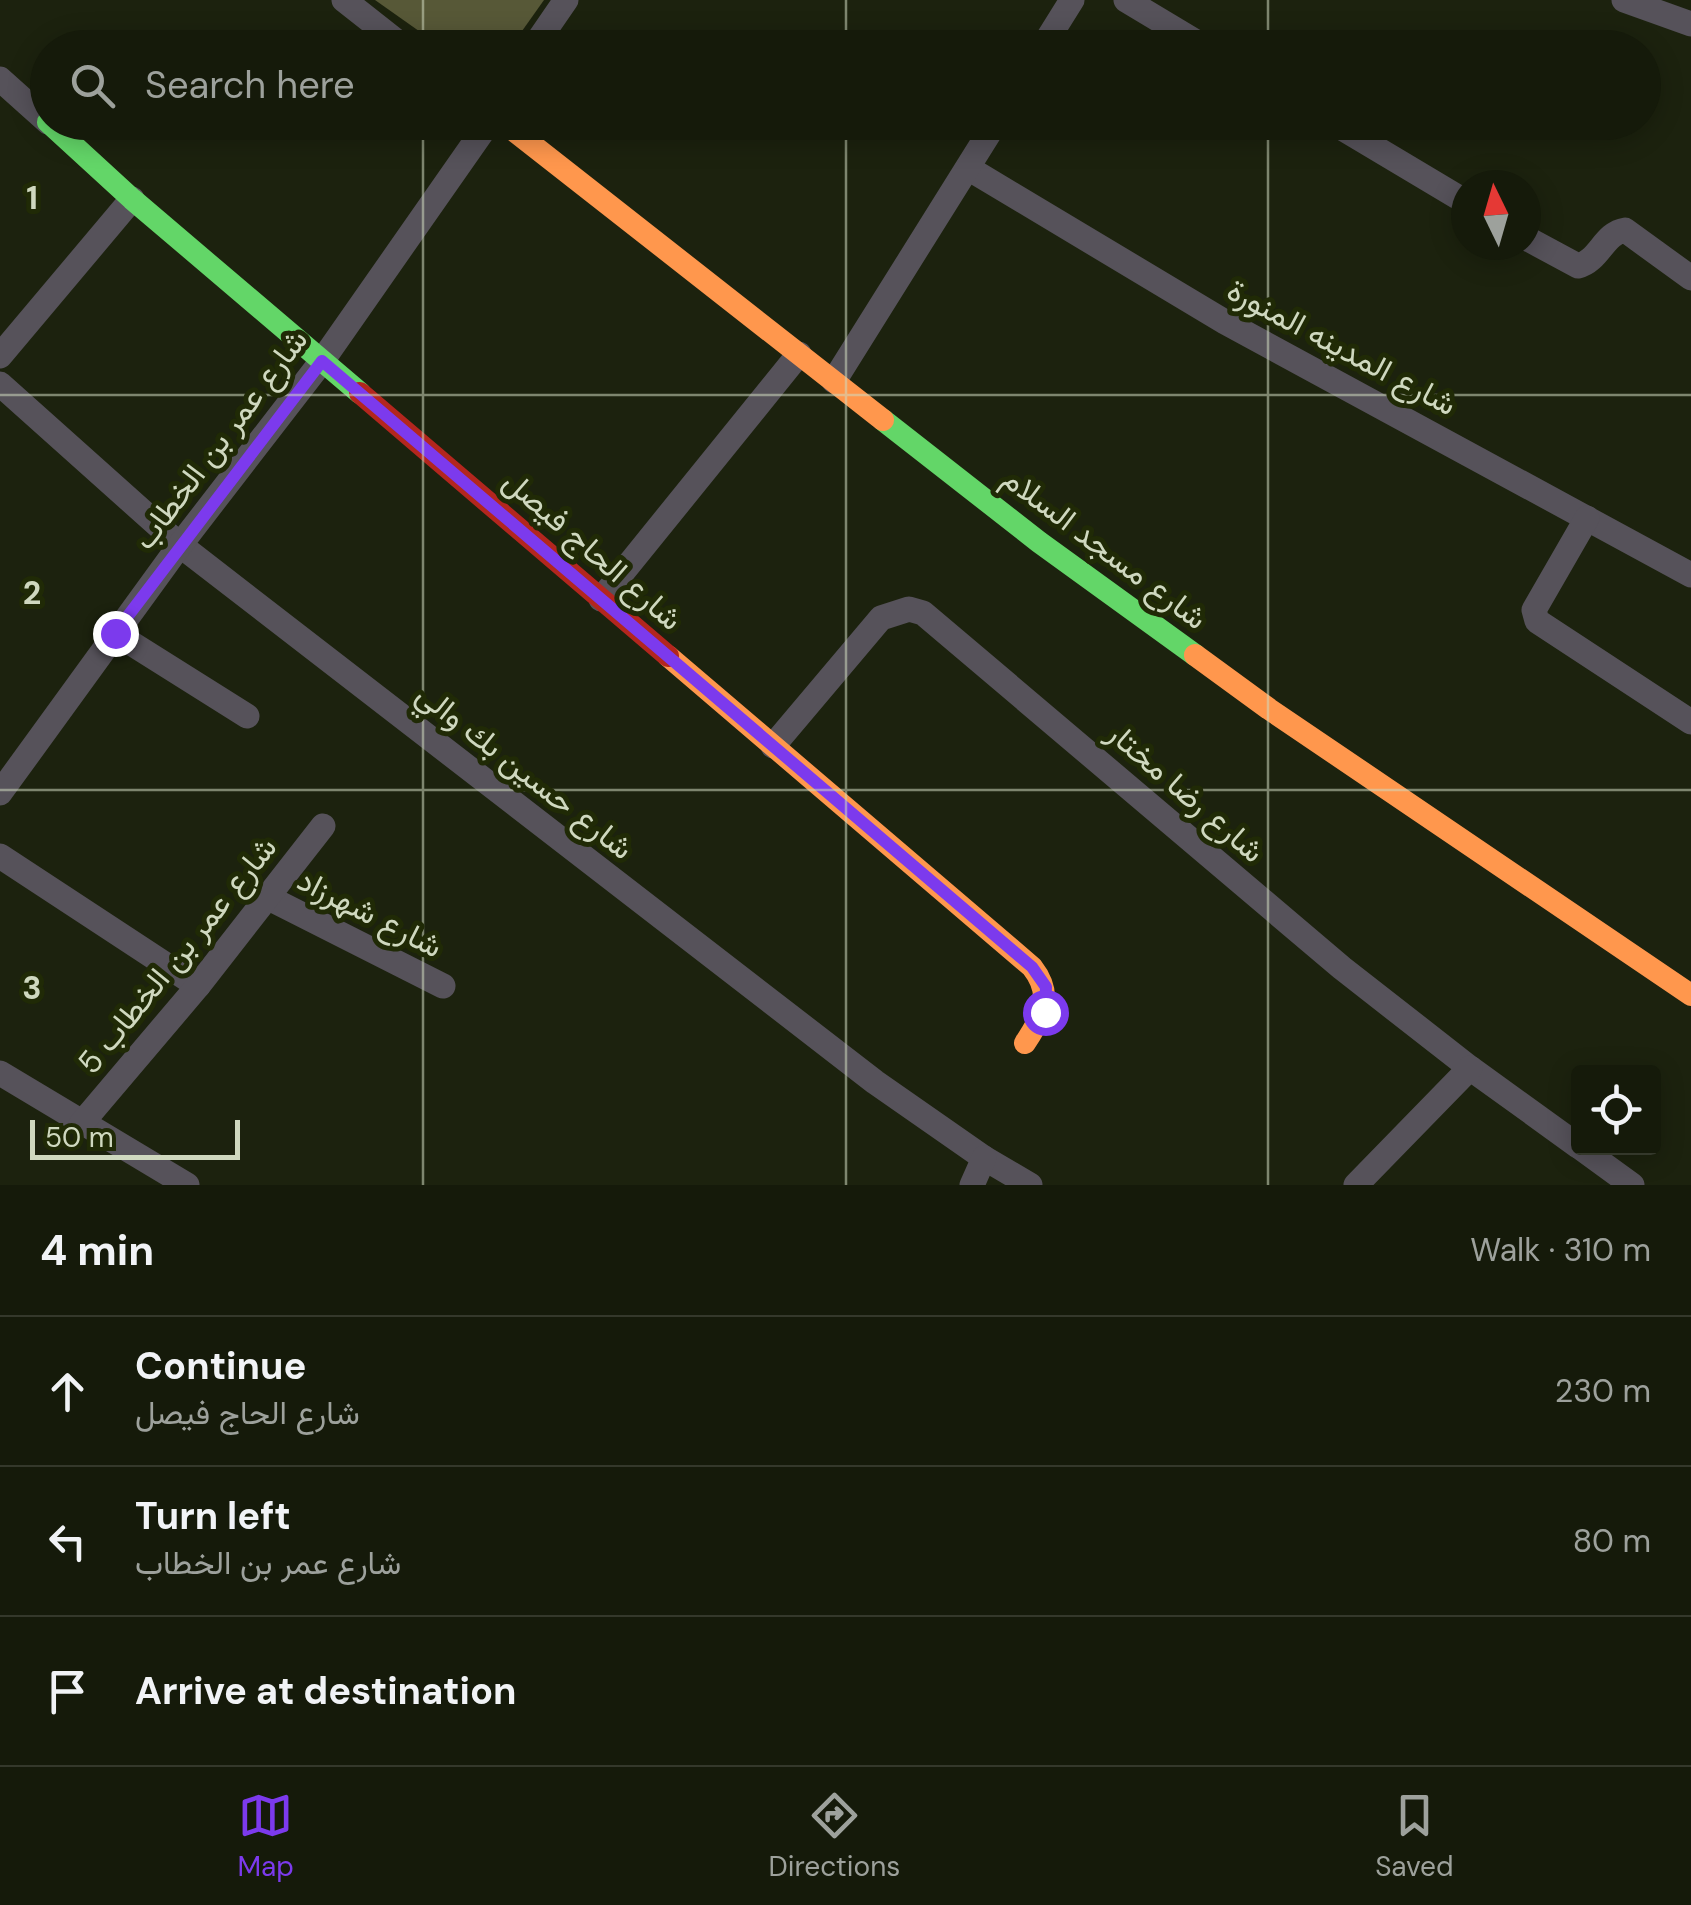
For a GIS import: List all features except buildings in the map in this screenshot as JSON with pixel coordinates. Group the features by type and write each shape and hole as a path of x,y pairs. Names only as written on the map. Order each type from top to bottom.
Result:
{"street":[{"path":"344,0 383,30"},
{"path":"546,30 566,0"},
{"path":"1053,30 1072,0"},
{"path":"1126,0 1176,30"},
{"path":"1624,0 1691,24"},
{"name":"شارع الحاج فيصل","path":"0,79 30,106"},
{"name":"شارع الحاج فيصل","path":"68,140 1040,976 1046,987 1045,1012 1026,1043"},
{"name":"شارع عمر بن الخطاب","path":"0,793 180,545 322,361 476,140"},
{"name":"شارع مسجد السلام","path":"525,140 1039,542 1268,709 1691,994"},
{"path":"834,381 985,140"},
{"path":"1362,140 1451,193"},
{"name":"شارع المدينه المنورة","path":"968,168 1224,322 1691,575"},
{"path":"0,356 132,199"},
{"path":"1541,246 1578,266 1588,263 1614,232 1624,230 1691,278"},
{"path":"601,600 799,354"},
{"name":"شارع حسين بك والي","path":"0,384 180,545 859,1070 984,1158 1030,1185"},
{"path":"1587,518 1534,610 1536,621 1687,711"},
{"name":"شارع رضا مختار","path":"773,746 881,618 909,609 923,612 1342,968 1571,1141"},
{"path":"115,633 247,716"},
{"name":"شارع عمر بن الخطاب 5","path":"81,1124 198,986 323,826"},
{"path":"0,856 198,986"},
{"name":"شارع شهرزاد","path":"268,898 443,986"},
{"path":"1356,1185 1470,1068"},
{"path":"0,1073 187,1185"},
{"name":"شارع رضا مختار","path":"1589,1155 1617,1180"},
{"path":"972,1185 984,1158"}],"traffic: fast":[{"path":"68,140 360,393"},
{"path":"883,420 1039,542 1195,655"}],"traffic: slow":[{"path":"526,140 883,420"},
{"path":"1195,655 1691,995"},
{"path":"668,656 1032,967 1043,987 1044,1005 1025,1043"}],"traffic: jam":[{"path":"360,393 668,656"}],"route":[{"path":"115,633 322,361 1032,967 1046,987 1045,1012"}]}
